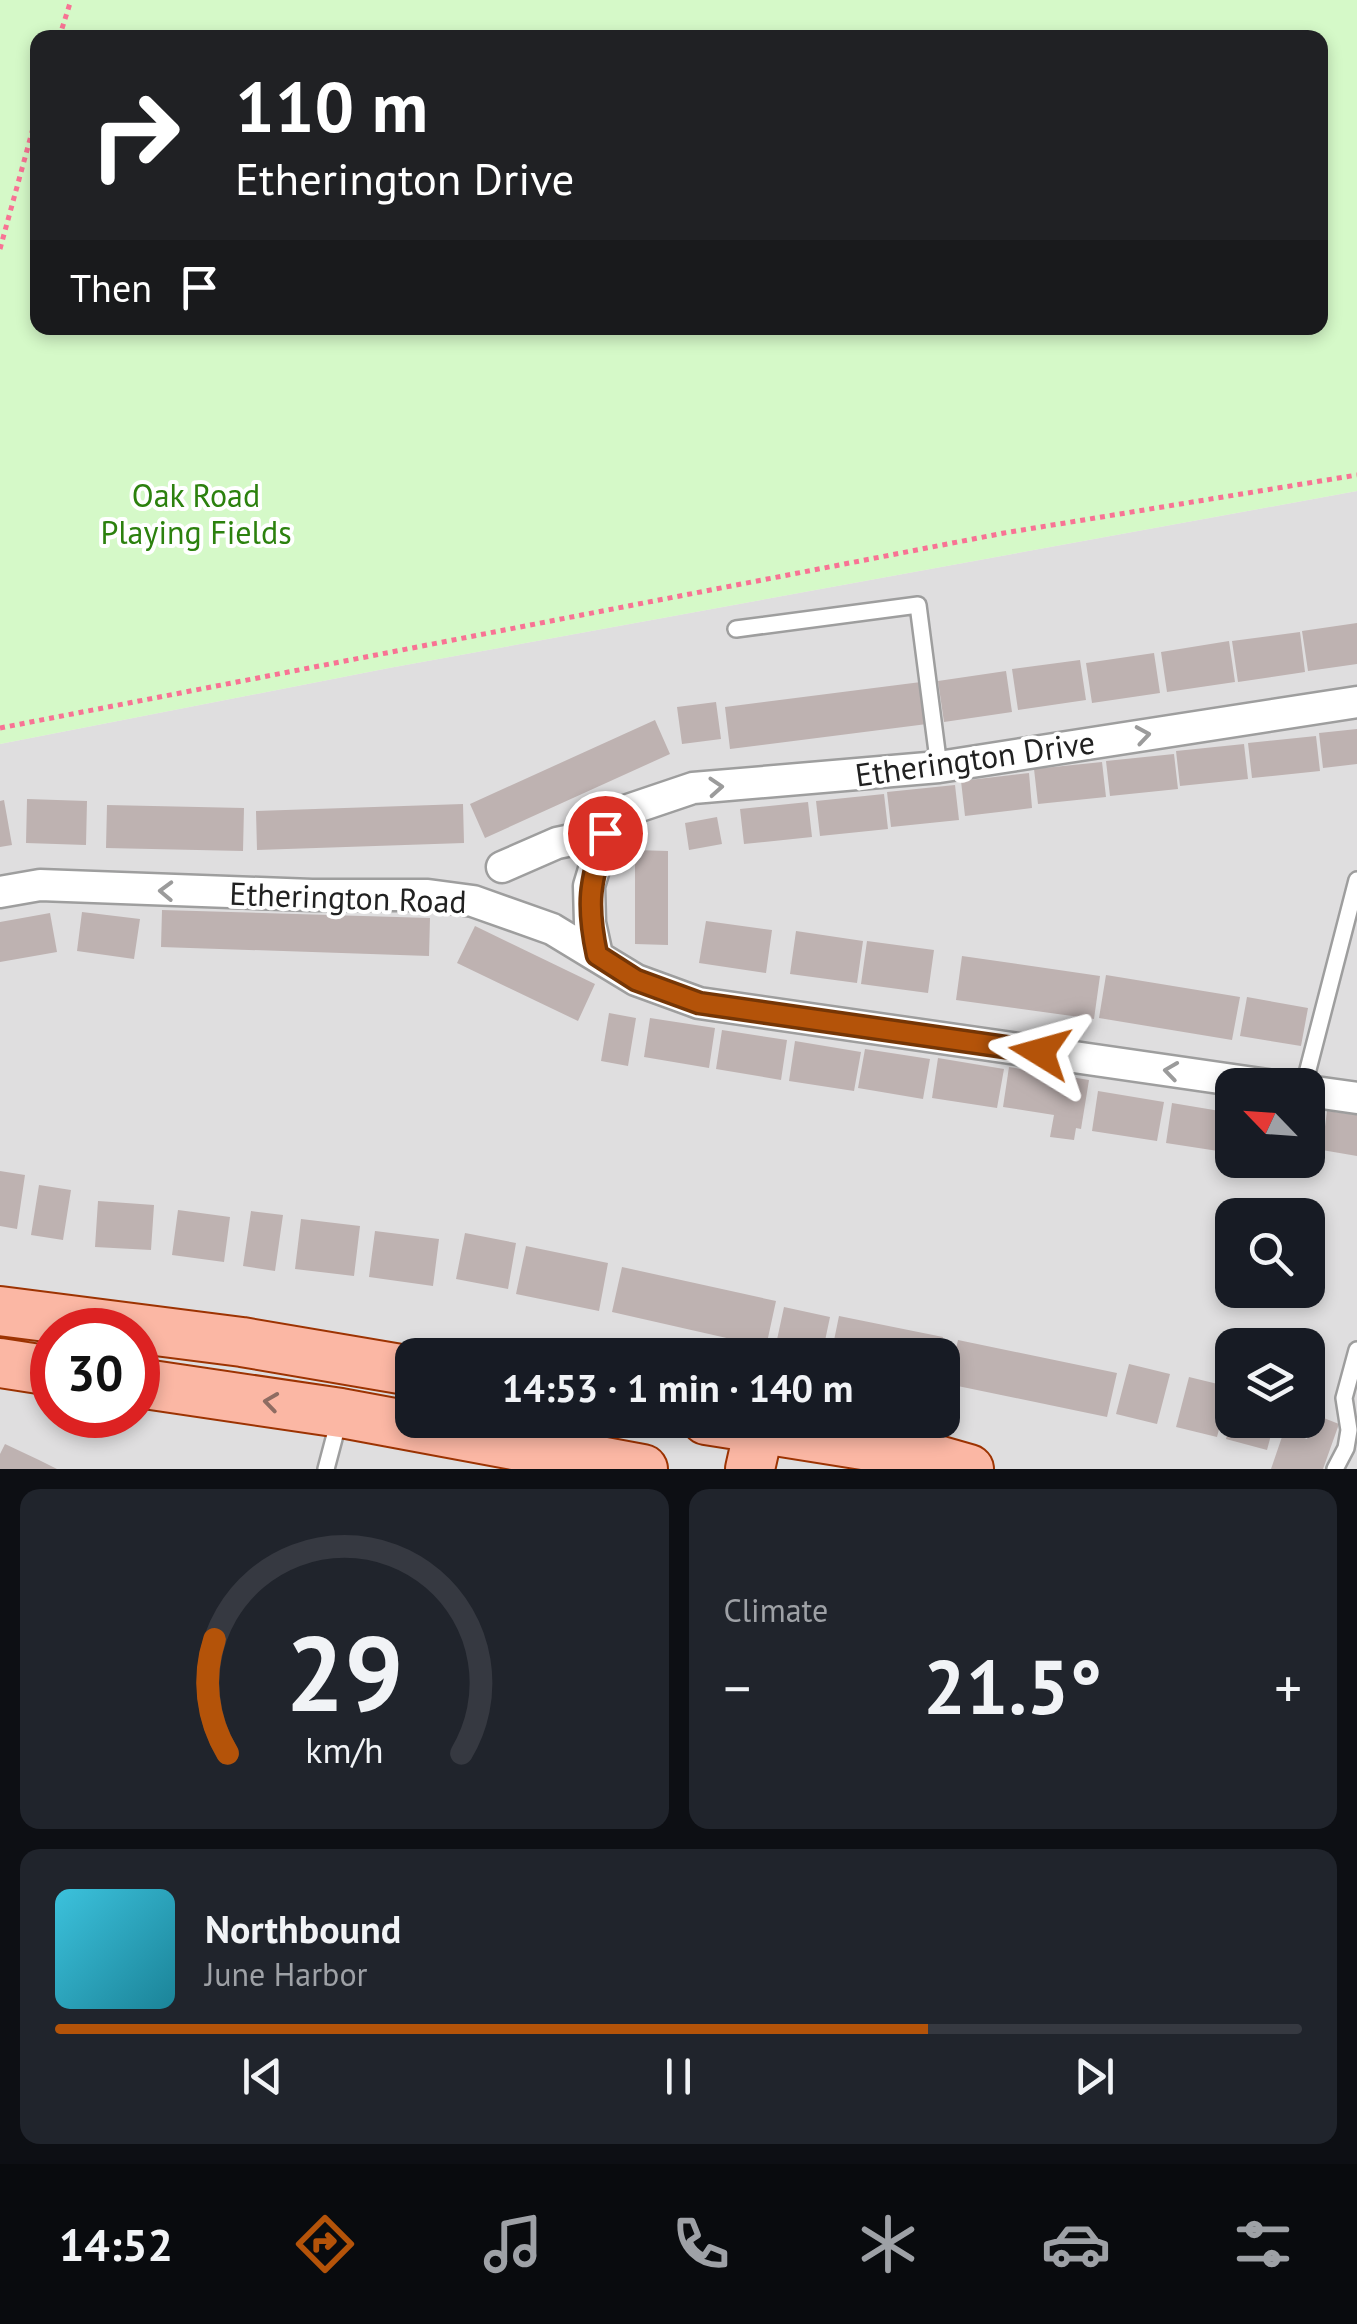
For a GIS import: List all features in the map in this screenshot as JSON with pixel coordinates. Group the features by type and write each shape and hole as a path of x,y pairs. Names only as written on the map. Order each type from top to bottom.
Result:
{"main road":[{"path":"0,1311 242,1342 395,1368"},
{"path":"0,1363 30,1368"},
{"path":"160,1386 341,1412 643,1469"},
{"path":"755,1449 912,1453 969,1469"}],"street":[{"name":"Etherington Drive","path":"502,868 556,843 605,833 622,812 694,788 939,768 1357,702"},
{"path":"597,955 590,923 589,886 605,833"},
{"name":"Etherington Road","path":"0,892 40,885 428,895 473,901 552,929 636,980 699,1003 1215,1077"},
{"path":"552,929 589,886"},
{"path":"1325,1092 1357,1098"}],"lane":[{"path":"736,628 918,605 939,768"},
{"path":"1311,1068 1357,880"},
{"path":"1335,1469 1346,1448 1349,1430 1344,1398 1357,1350"},
{"path":"326,1469 341,1412"}],"path":[{"path":"62,30 71,0"},
{"path":"0,249 30,139"},
{"path":"0,728 1004,533 1357,474"}],"shaded area":[{"path":"1357,491 1357,1469 0,1469 0,744 389,668"}],"green space":[{"name":"Oak Road Playing Fields","path":"0,0 1357,0 1357,491 389,668 0,744"}],"building":[{"path":"1357,623 1357,664 1308,671 1302,631"},
{"path":"1300,632 1305,672 1238,682 1232,641"},
{"path":"1229,641 1235,682 1167,692 1161,652"},
{"path":"1154,653 1160,693 1092,703 1086,663"},
{"path":"1080,660 1086,700 1018,710 1012,669"},
{"path":"1006,671 1012,712 944,722 938,681"},
{"path":"921,682 927,724 730,749 725,707"},
{"path":"716,702 721,739 682,744 677,707"},
{"path":"655,720 670,754 485,838 470,804"},
{"path":"1357,729 1357,764 1323,768 1319,733"},
{"path":"1316,736 1320,771 1252,778 1248,743"},
{"path":"1244,744 1248,779 1180,786 1176,751"},
{"path":"1174,754 1178,789 1110,796 1106,761"},
{"path":"1102,762 1106,797 1038,804 1034,769"},
{"path":"1029,773 1032,808 965,816 961,781"},
{"path":"955,785 959,820 891,827 887,792"},
{"path":"884,794 888,829 820,836 816,801"},
{"path":"27,799 87,801 86,845 26,843"},
{"path":"4,800 12,845 0,847 0,801"},
{"path":"808,802 812,837 744,844 740,809"},
{"path":"463,804 464,843 257,850 256,811"},
{"path":"107,805 244,808 243,851 106,848"},
{"path":"717,817 722,844 689,850 685,823"},
{"path":"635,850 668,851 668,945 635,944"},
{"path":"162,910 430,918 429,956 161,947"},
{"path":"82,912 140,919 134,959 77,951"},
{"path":"50,913 57,952 0,962 0,922"},
{"path":"706,921 772,930 766,973 699,963"},
{"path":"475,926 595,984 578,1021 457,963"},
{"path":"796,931 863,941 857,983 790,974"},
{"path":"867,941 934,950 928,993 861,984"},
{"path":"962,956 1100,976 1094,1019 956,1000"},
{"path":"1106,975 1240,997 1232,1040 1099,1018"},
{"path":"1247,997 1308,1008 1301,1046 1240,1036"},
{"path":"609,1013 636,1018 628,1066 601,1061"},
{"path":"650,1018 715,1028 709,1068 644,1057"},
{"path":"722,1030 787,1040 781,1080 716,1069"},
{"path":"795,1041 861,1052 854,1091 789,1081"},
{"path":"865,1049 930,1059 923,1099 858,1088"},
{"path":"938,1058 1004,1069 997,1108 932,1098"},
{"path":"1009,1067 1089,1080 1081,1129 1076,1128 1074,1140 1050,1137 1054,1115 1003,1107"},
{"path":"1098,1091 1164,1102 1157,1141 1092,1131"},
{"path":"1172,1103 1215,1110 1215,1151 1166,1143"},
{"path":"1327,1111 1357,1115 1357,1156 1325,1151"},
{"path":"0,1171 25,1175 17,1229 0,1226"},
{"path":"39,1185 71,1190 63,1240 31,1235"},
{"path":"98,1201 154,1205 151,1250 95,1247"},
{"path":"178,1210 230,1217 224,1262 172,1255"},
{"path":"251,1211 283,1215 275,1271 243,1266"},
{"path":"301,1219 360,1226 354,1276 295,1269"},
{"path":"375,1231 439,1239 433,1286 369,1277"},
{"path":"465,1233 516,1243 508,1289 456,1279"},
{"path":"526,1246 608,1263 599,1311 516,1294"},
{"path":"622,1267 776,1301 768,1338 726,1338 612,1312"},
{"path":"784,1307 830,1317 826,1338 777,1338"},
{"path":"839,1316 943,1337 943,1338 834,1338"},
{"path":"960,1340 1117,1373 1107,1417 960,1386"},
{"path":"1129,1364 1170,1374 1157,1424 1116,1414"},
{"path":"1189,1377 1215,1383 1215,1437 1176,1427"},
{"path":"1325,1419 1339,1424 1323,1469 1271,1469 1282,1438 1325,1438"},
{"path":"1226,1438 1270,1438 1267,1450"},
{"path":"5,1444 57,1469 0,1469"}],"route":[{"path":"605,833 589,886 590,923 597,955 636,980 699,1003 1040,1052"}]}
